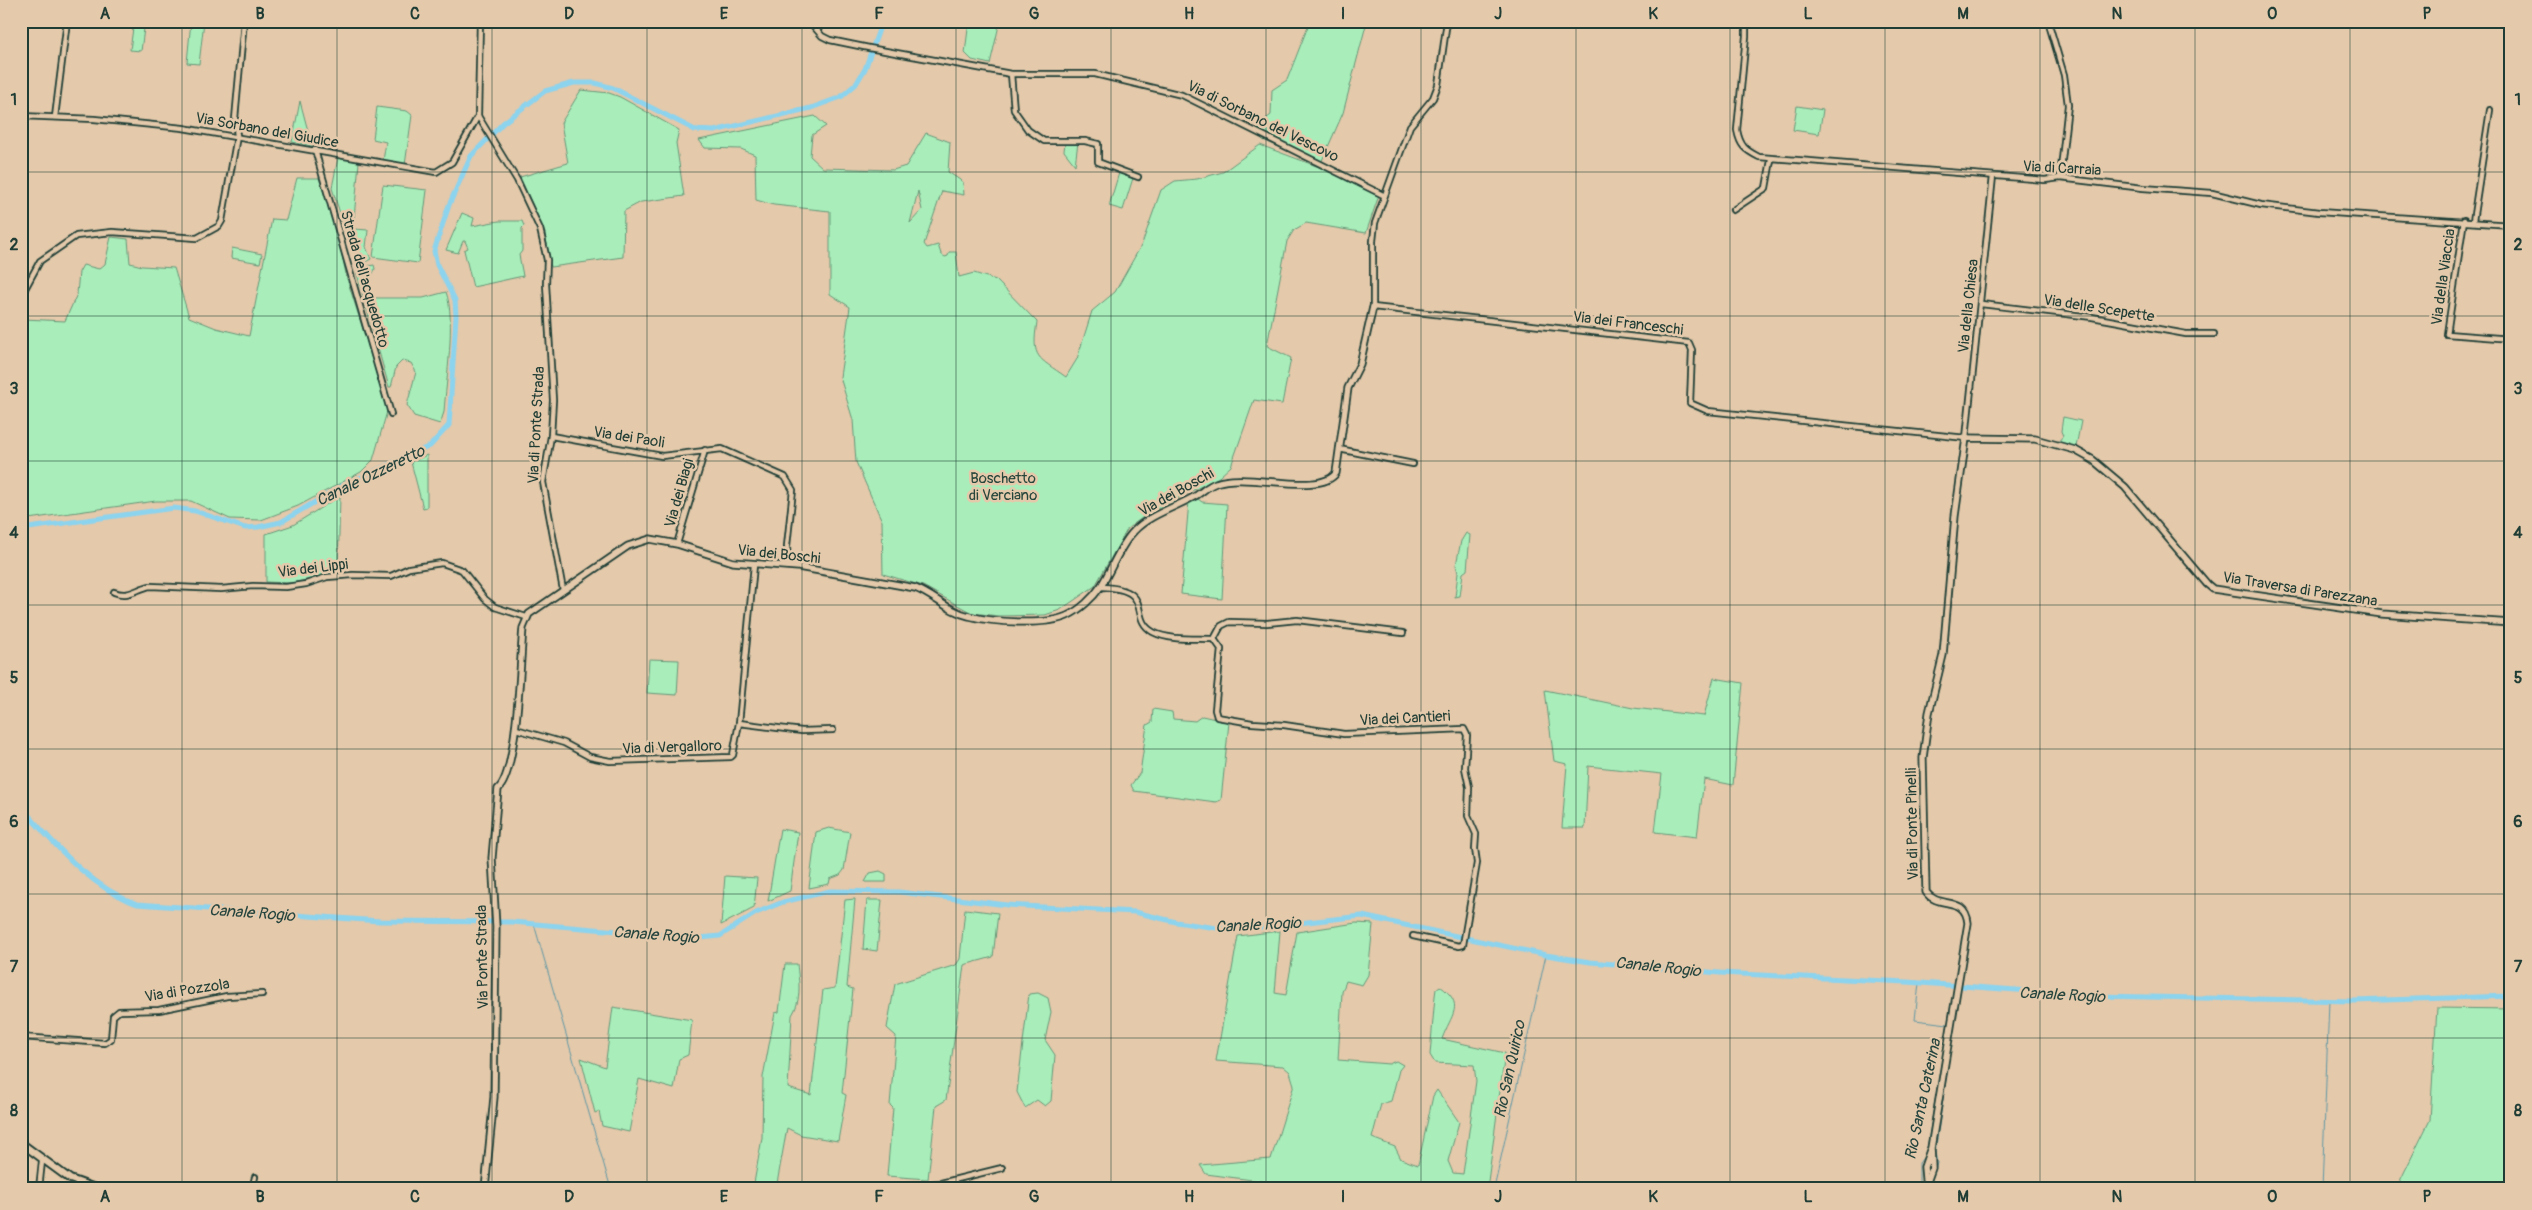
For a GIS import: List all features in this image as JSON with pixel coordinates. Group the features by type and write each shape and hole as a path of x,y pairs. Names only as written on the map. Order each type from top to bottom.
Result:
{"main road":[{"path":"21,1143 42,1161 70,1179 98,1189"}],"street":[{"path":"55,117 67,21"},
{"path":"21,296 40,261 76,236 112,232 196,238 219,226 222,221 237,136 235,119 244,21"},
{"path":"478,116 480,21"},
{"name":"Via di Sorbano del Vescovo","path":"809,21 822,36 830,40 869,48 1011,74 1095,74 1182,94 1383,195"},
{"name":"Via dei Boschi","path":"563,590 635,543 650,539 677,544 714,557 754,565 788,566 915,588 931,594 966,616 1008,621 1048,620 1066,616 1084,604 1101,587 1133,531 1214,483 1229,478 1308,484 1328,482 1336,473 1348,388 1360,364 1373,307 1373,241 1375,223 1383,195 1410,126 1433,98 1438,86 1447,21"},
{"name":"Via di Carraia","path":"1742,21 1746,26 1746,36 1737,130 1739,143 1746,151 1771,160 1810,160 2044,180 2060,178 2143,188 2212,193 2261,205 2319,212 2464,220 2511,225"},
{"path":"2048,21 2064,76 2068,105 2060,178"},
{"path":"1011,74 1016,117 1028,130 1044,141 1086,141 1098,144 1098,162 1138,177"},
{"path":"2473,221 2490,110"},
{"name":"Via Sorbano del Giudice","path":"21,116 158,125 237,136 436,172 452,162 478,116"},
{"name":"Via di Ponte Strada","path":"478,116 517,180 540,230 544,244 552,366 551,436 543,482 563,590"},
{"name":"Strada dell'acquedotto","path":"316,150 391,414"},
{"path":"1733,210 1766,188 1771,160"},
{"name":"Via della Chiesa","path":"1966,438 1993,176"},
{"name":"Via della Viaccia","path":"2464,220 2447,334 2511,338"},
{"name":"Via delle Scepette","path":"1981,304 2092,317 2178,333 2214,334"},
{"name":"Via dei Franceschi","path":"1373,307 1689,343 1692,350 1690,403 1708,411 1966,438"},
{"name":"Via dei Paoli","path":"551,436 662,456 722,449 789,481 793,490 787,546 788,566"},
{"name":"Via Traversa di Parezzana","path":"1966,438 2035,439 2075,450 2093,460 2125,487 2206,584 2213,589 2382,614 2511,623"},
{"name":"Via di Ponte Pinelli","path":"1926,1186 1932,1168 1931,1148 1968,916 1961,906 1935,900 1926,892 1923,758 1929,713 1943,655 1955,516 1966,438"},
{"path":"1339,449 1412,464"},
{"name":"Via dei Biagi","path":"677,544 705,450"},
{"name":"Via dei Lippi","path":"114,592 122,595 131,594 141,588 150,586 221,589 253,586 286,586 336,577 391,576 409,568 442,562 462,570 485,599 495,607 526,617"},
{"name":"Via di Vergalloro","path":"516,729 564,743 590,757 610,761 731,757 733,755 738,723 754,565"},
{"path":"1101,587 1124,589 1133,595 1147,627 1153,632 1170,636 1214,640 1222,626 1229,622 1267,623 1297,620 1403,634"},
{"path":"516,729 522,637 526,617 563,590"},
{"name":"Via dei Cantieri","path":"1214,640 1221,649 1215,714 1222,719 1344,734 1464,729 1467,735 1465,768 1469,787 1468,816 1476,834 1477,863 1464,942 1463,945 1459,946 1413,936"},
{"path":"738,723 802,731 832,730"},
{"name":"Via Ponte Strada","path":"485,1189 494,1097 496,916 492,858 498,791 507,775 516,729"},
{"name":"Via di Pozzola","path":"21,1037 105,1043 111,1039 113,1016 119,1011 159,1010 227,996 262,994"},
{"path":"39,1189 42,1161"},
{"path":"920,1189 922,1185 941,1183 1002,1168"},
{"path":"252,1189 255,1177"}],"green space":[{"path":"134,21 145,21 141,51 130,50"},
{"path":"191,21 204,21 199,64 187,63"},
{"path":"969,21 1000,21 990,64 972,60 965,53"},
{"path":"1310,21 1367,21 1343,113 1320,165 1263,140 1257,126 1271,115 1272,90 1287,80"},
{"path":"581,90 609,93 620,97 679,130 676,143 684,196 641,202 624,211 623,257 551,267 545,233 520,177 568,163 561,123"},
{"path":"300,101 312,146 292,142"},
{"path":"1797,106 1823,110 1819,134 1793,130"},
{"path":"377,107 407,111 412,115 405,165 383,161 386,142 373,139"},
{"name":"Boschetto di Verciano","path":"815,116 826,126 812,135 810,156 823,168 893,170 906,166 926,133 950,142 948,172 963,182 964,195 942,191 924,244 927,248 938,245 941,254 945,257 948,256 949,252 956,252 959,277 974,273 996,280 1037,322 1035,343 1039,356 1066,377 1077,359 1092,311 1115,292 1142,244 1161,190 1175,181 1197,179 1223,172 1260,145 1319,167 1379,195 1366,233 1306,223 1294,230 1287,241 1267,346 1291,358 1282,404 1254,400 1231,466 1219,477 1149,513 1128,528 1095,586 1060,610 1045,615 999,616 972,613 923,586 883,574 882,521 856,462 853,420 840,377 850,307 830,294 830,211 774,205 756,200 755,155 741,149 705,148 699,140","holes":["918,191 922,210 910,223"]},
{"path":"1078,142 1075,165 1064,151 1065,143"},
{"path":"338,158 359,162 353,229 346,232 332,188"},
{"path":"1119,173 1133,178 1123,210 1109,206"},
{"path":"297,178 319,178 338,236 347,279 388,408 373,460 361,472 298,506 261,520 230,519 191,501 156,501 21,520 21,325 24,319 65,321 77,294 79,272 83,265 99,269 105,264 111,237 128,239 130,263 142,266 174,268 189,317 216,328 249,336 272,219 286,220"},
{"path":"383,185 427,190 418,263 373,257"},
{"path":"462,213 474,218 472,226 499,221 522,221 524,226 522,228 522,251 519,255 523,276 473,287 464,250 468,248 465,241 463,241 458,253 446,250"},
{"path":"354,229 368,230 366,247 371,259 363,263 357,250"},
{"path":"232,248 262,254 260,263 231,258"},
{"path":"374,265 375,269 368,283 371,298 423,298 446,292 449,304 450,334 444,412 440,424 414,416 407,405 416,372 411,363 402,361 396,367 391,387 389,387 357,274 358,268"},
{"path":"2063,417 2081,421 2076,447 2058,442 2063,436 2061,431"},
{"path":"427,455 427,507 423,508 411,462"},
{"path":"340,496 338,573 292,583 266,582 266,534 293,525"},
{"path":"1198,499 1202,502 1227,504 1222,599 1181,594 1189,501"},
{"path":"1466,533 1470,535 1467,570 1463,573 1460,596 1455,597 1458,573 1456,565 1461,541"},
{"path":"649,659 679,660 677,695 647,693"},
{"path":"1714,678 1743,683 1733,785 1704,779 1697,837 1655,832 1662,774 1588,766 1585,828 1562,828 1567,764 1554,761 1545,690 1633,708 1704,716"},
{"path":"1153,709 1172,712 1173,719 1195,721 1202,716 1229,722 1221,800 1216,802 1134,791 1131,785 1140,773 1147,725 1152,722"},
{"path":"829,828 850,832 844,870 840,875 830,879 829,884 809,888 816,832"},
{"path":"780,829 798,832 790,891 768,901"},
{"path":"880,871 886,874 886,882 865,882 870,873"},
{"path":"725,876 757,878 754,908 721,925"},
{"path":"855,899 847,987 853,989 842,1093 846,1095 838,1141 801,1135 787,1128 776,1189 753,1189 762,1138 763,1077 775,1013 779,1012 785,964 797,964 799,984 799,997 792,1015 788,1088 811,1095 823,990 835,988 845,900"},
{"path":"867,900 882,900 877,951 863,949"},
{"path":"965,909 998,913 993,957 964,965 946,1100 936,1106 928,1179 887,1176 893,1108 890,1105 896,1036 887,1028 895,984 956,965 960,959"},
{"path":"1356,923 1373,924 1368,975 1362,985 1346,981 1342,992 1338,1060 1389,1064 1396,1061 1403,1065 1399,1070 1391,1101 1381,1104 1372,1138 1395,1147 1401,1159 1418,1165 1433,1096 1437,1090 1459,1122 1448,1161 1453,1173 1463,1174 1476,1081 1474,1065 1435,1063 1430,1055 1436,989 1440,986 1453,999 1454,1005 1452,1016 1442,1039 1505,1053 1487,1189 1295,1189 1283,1184 1206,1174 1200,1165 1271,1159 1294,1085 1290,1072 1283,1066 1216,1061 1238,936 1280,931 1275,993 1286,995 1297,932"},
{"path":"1038,993 1048,998 1051,1012 1045,1040 1055,1055 1051,1101 1045,1106 1037,1100 1025,1108 1017,1092 1029,994"},
{"path":"613,1007 692,1020 688,1055 679,1059 674,1089 639,1079 629,1132 602,1126 599,1111 595,1113 581,1058 605,1067"},
{"path":"2437,1008 2511,1009 2511,1189 2396,1189 2430,1120"}],"waterway":[{"name":"Canale Ozzeretto","path":"21,529 174,508 195,511 245,528 258,527 281,522 342,486 430,446 449,425 456,316 455,300 437,265 434,251 449,205 471,156 503,123 545,91 574,83 595,83 613,88 695,130 714,131 811,108 841,97 856,84 865,69 882,21"},
{"name":"Canale Rogio","path":"21,807 88,876 103,887 137,904 380,921 512,922 700,938 720,936 756,913 783,902 830,891 899,892 1007,905 1135,912 1176,922 1217,928 1262,927 1362,916 1546,955 1590,962 1720,973 1907,982 2096,996 2353,1001 2511,996"},
{"path":"534,924 611,1189"},
{"name":"Rio San Quirico","path":"1494,1189 1546,955"},
{"name":"Rio Santa Caterina","path":"1919,983 1915,1020 1948,1024 1926,1154 1919,1163 1919,1189"},
{"path":"1929,1189 1937,1163 1935,1152 1958,1000"},
{"path":"2322,1189 2329,1001"}]}
